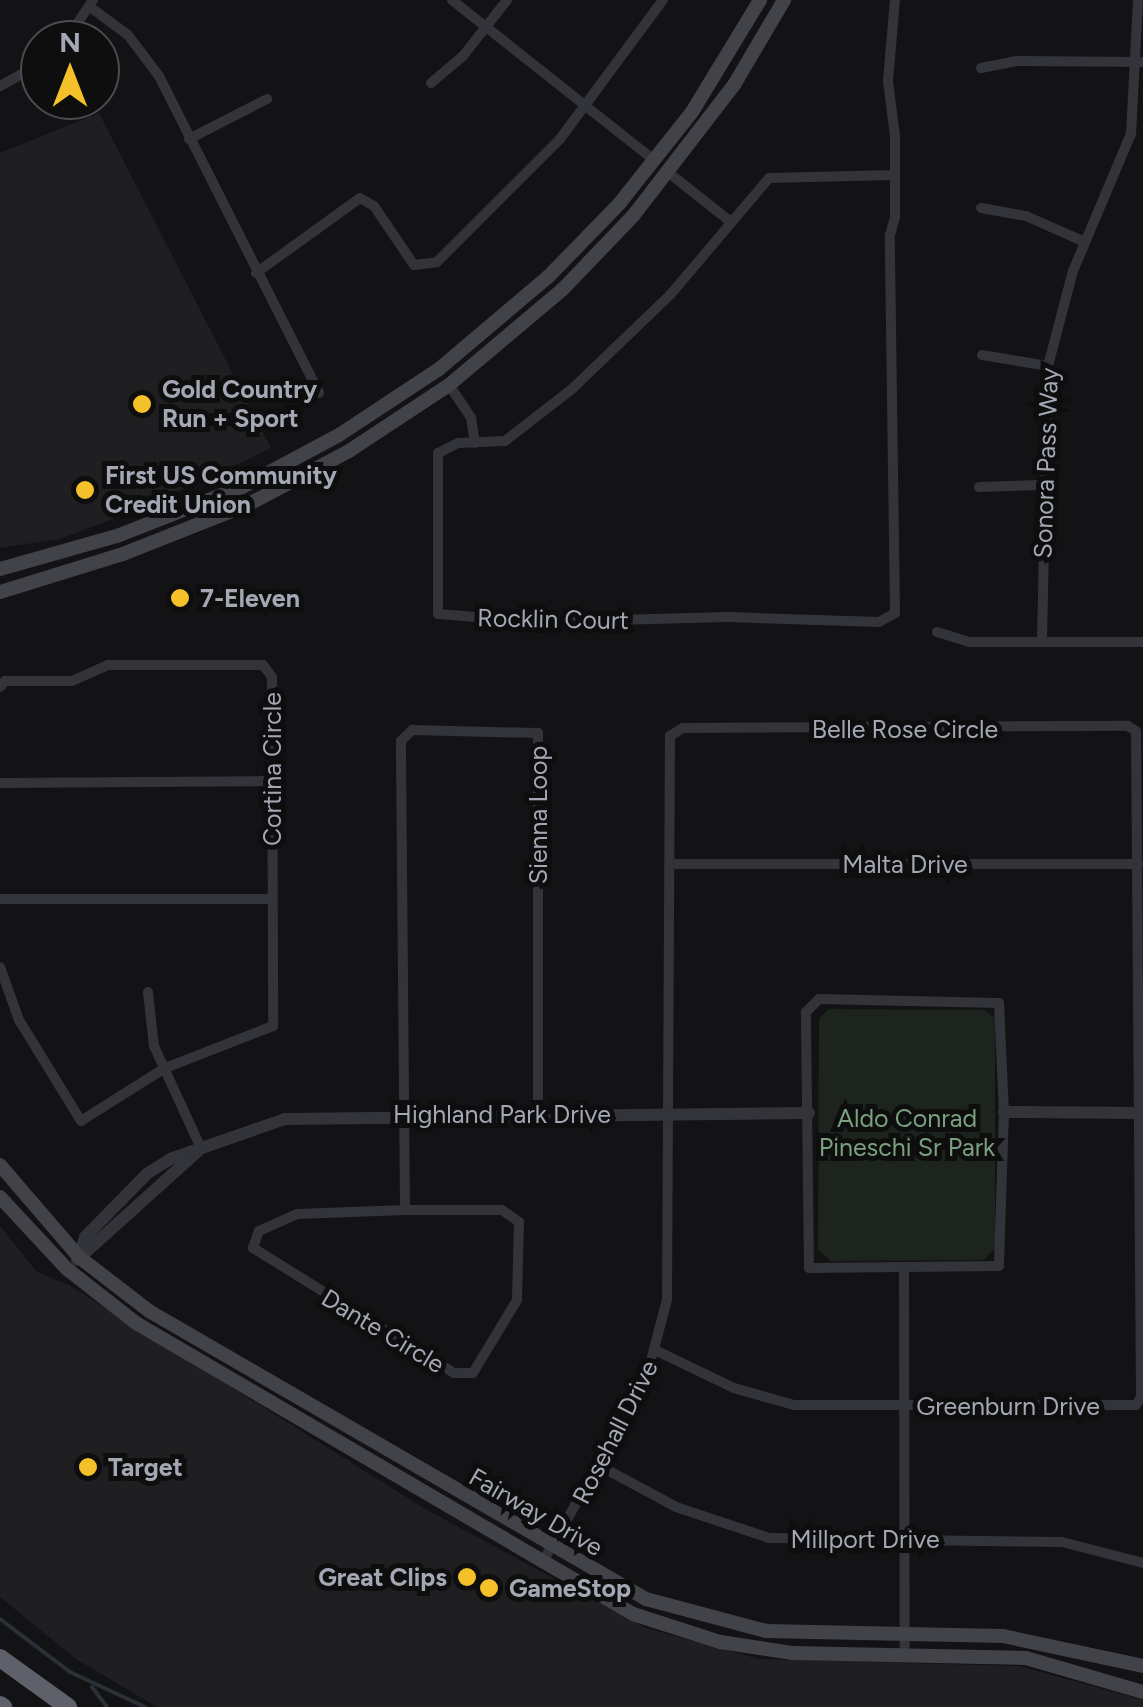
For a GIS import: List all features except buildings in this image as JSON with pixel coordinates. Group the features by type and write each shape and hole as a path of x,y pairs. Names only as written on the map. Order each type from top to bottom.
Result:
{"highway":[{"path":"0,1658 68,1707"}],"main road":[{"path":"0,569 169,518 356,425 510,312 655,161 718,74 760,0"},
{"path":"0,592 234,511 348,451 449,385 562,290 669,173 734,85 784,0"},
{"path":"655,161 669,173"},
{"name":"Fairway Drive","path":"0,1165 79,1258 149,1311 629,1591 714,1621 799,1634 1028,1639 1143,1666"},
{"name":"Fairway Drive","path":"0,1196 67,1269 109,1305 244,1389 633,1614 720,1642 793,1653 1035,1660 1143,1692"},
{"path":"244,1389 261,1389 345,1437 387,1451"}],"street":[{"path":"452,0 655,161"},
{"path":"430,83 507,0"},
{"path":"256,273 360,198 374,206 414,265 429,266 586,108 663,0"},
{"name":"Rocklin Court","path":"895,0 888,81 895,175 890,235 894,613 887,622 728,617 539,622 438,614 435,458 451,445 505,440 572,389 660,306 762,183 777,175 895,175"},
{"name":"Sonora Pass Way","path":"1042,642 1041,485 1048,366 1086,242 1131,134 1141,62 1138,0"},
{"path":"91,3 141,49 320,393"},
{"path":"981,68 1018,61 1141,62"},
{"path":"189,139 267,99"},
{"path":"669,173 730,222"},
{"path":"981,208 1026,216 1086,242"},
{"path":"982,355 1048,366"},
{"path":"449,385 471,418 475,443"},
{"path":"980,487 1041,485"},
{"path":"937,632 953,641 1143,642"},
{"name":"Cortina Circle","path":"0,687 5,681 72,681 108,666 263,666 272,677 270,1032 165,1068 81,1121 49,1075 1,980 0,967"},
{"name":"Belle Rose Circle","path":"673,1113 670,741 678,729 1118,726 1139,736 1140,1113"},
{"name":"Sienna Loop","path":"403,1114 401,741 412,730 530,730 540,741 538,1114"},
{"path":"0,783 272,780"},
{"name":"Malta Drive","path":"673,864 1138,864"},
{"path":"0,899 272,899"},
{"path":"148,992 151,1034 201,1148"},
{"path":"819,999 999,1003 1004,1112 1002,1262 991,1270 809,1268 810,1112 806,1012 819,999"},
{"name":"Highland Park Drive","path":"67,1269 79,1258 85,1237 133,1186 170,1159 286,1119 403,1114 810,1112"},
{"path":"1004,1112 1140,1113"},
{"name":"Rosehall Drive","path":"542,1564 600,1466 656,1351 672,1269 673,1113"},
{"name":"Greenburn Drive","path":"656,1351 776,1402 906,1406 1136,1404 1141,1397 1140,1113"},
{"path":"403,1114 405,1210"},
{"name":"Dante Circle","path":"405,1210 502,1210 519,1222 517,1300 473,1373 454,1372 252,1248 259,1230 297,1214 405,1210"},
{"path":"904,1271 906,1654"},
{"name":"Millport Drive","path":"600,1466 726,1528 795,1540 1062,1542 1143,1563"}],"shaded area":[{"path":"82,120 103,120 271,448 165,499 60,539 0,548 0,153"},
{"path":"0,1226 37,1272 69,1285 427,1510 646,1628 759,1659 1019,1666 1143,1700 1143,1707 157,1707 76,1659 0,1597"}],"green space":[{"name":"Aldo Conrad Pineschi Sr Park","path":"829,1009 984,1010 995,1018 995,1248 984,1260 831,1261 818,1250 819,1018"}],"waterway":[{"path":"0,1619 70,1672 145,1707"},
{"path":"92,1687 107,1707"}],"place":[{"name":"Gold Country Run + Sport","path":"142,404"},
{"name":"First US Community Credit Union","path":"85,490"},
{"name":"7-Eleven","path":"180,598"},
{"name":"Target","path":"88,1467"},
{"name":"Great Clips","path":"467,1577"},
{"name":"GameStop","path":"489,1588"}]}
